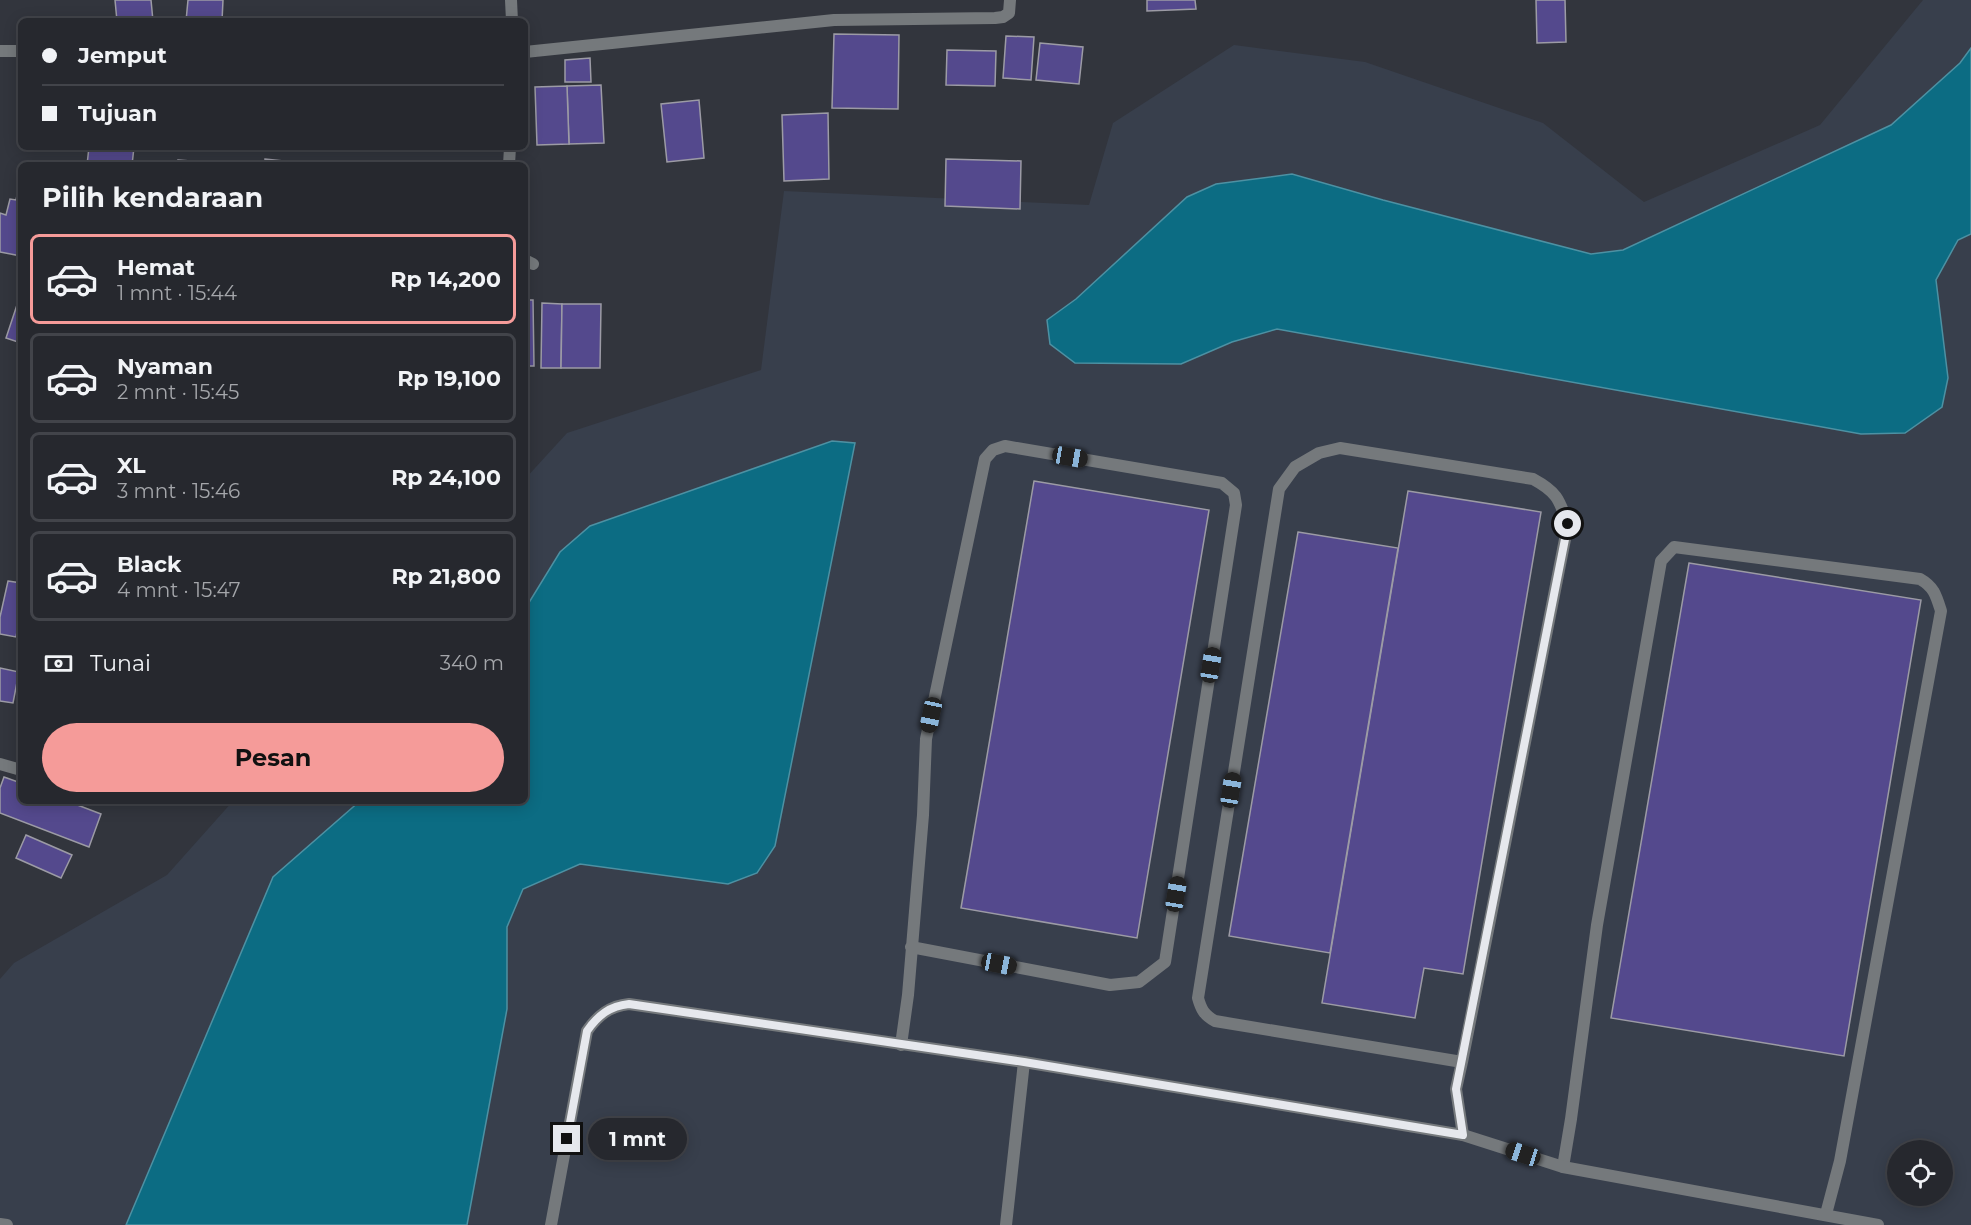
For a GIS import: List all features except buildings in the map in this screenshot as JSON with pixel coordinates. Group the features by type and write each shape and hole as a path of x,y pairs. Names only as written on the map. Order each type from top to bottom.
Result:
{"street":[{"path":"511,0 512,18"},
{"path":"528,52 834,20 995,18 1009,13 1010,0"},
{"path":"0,51 18,51"},
{"path":"902,1045 923,815 926,739 985,459 993,450 1005,446 1222,483 1234,493 1236,505 1166,962 1139,982 1110,985 911,947"},
{"path":"1462,1062 1215,1021 1206,1016 1198,998 1279,489 1295,467 1319,453 1340,448 1533,479 1550,488 1559,501 1568,524 1462,1062 1456,1089 1463,1135"},
{"path":"1563,1167 1597,925 1661,561 1674,547 1920,579 1930,584 1941,611 1840,1161 1826,1214"},
{"path":"0,764 18,769"},
{"path":"551,1225 587,1031 594,1020 616,1006 629,1004 1024,1062 1463,1135 1563,1167 1878,1225"},
{"path":"1006,1225 1024,1062"},
{"path":"0,1224 7,1225"}],"shaded area":[{"path":"1923,0 1971,0 1971,1225 0,1225 0,979 14,963 167,875 230,804 528,804 528,476 567,433 761,370 784,191 1089,205 1113,123 1234,45 1365,62 1543,123 1644,202 1820,125"}],"water":[{"path":"1971,48 1971,234 1958,240 1936,280 1948,378 1942,407 1905,433 1861,434 1277,329 1232,342 1181,364 1075,363 1050,344 1047,320 1076,299 1187,197 1216,184 1292,174 1591,254 1623,250 1891,125 1960,63"},
{"path":"832,441 855,443 775,846 757,873 728,884 580,864 523,889 507,927 507,1009 467,1225 126,1225 273,877 357,804 528,804 528,604 560,552 590,526"}],"route":[{"path":"567,1139 587,1031 594,1020 605,1011 629,1004 1024,1062 1463,1135 1456,1089 1568,524"}]}
